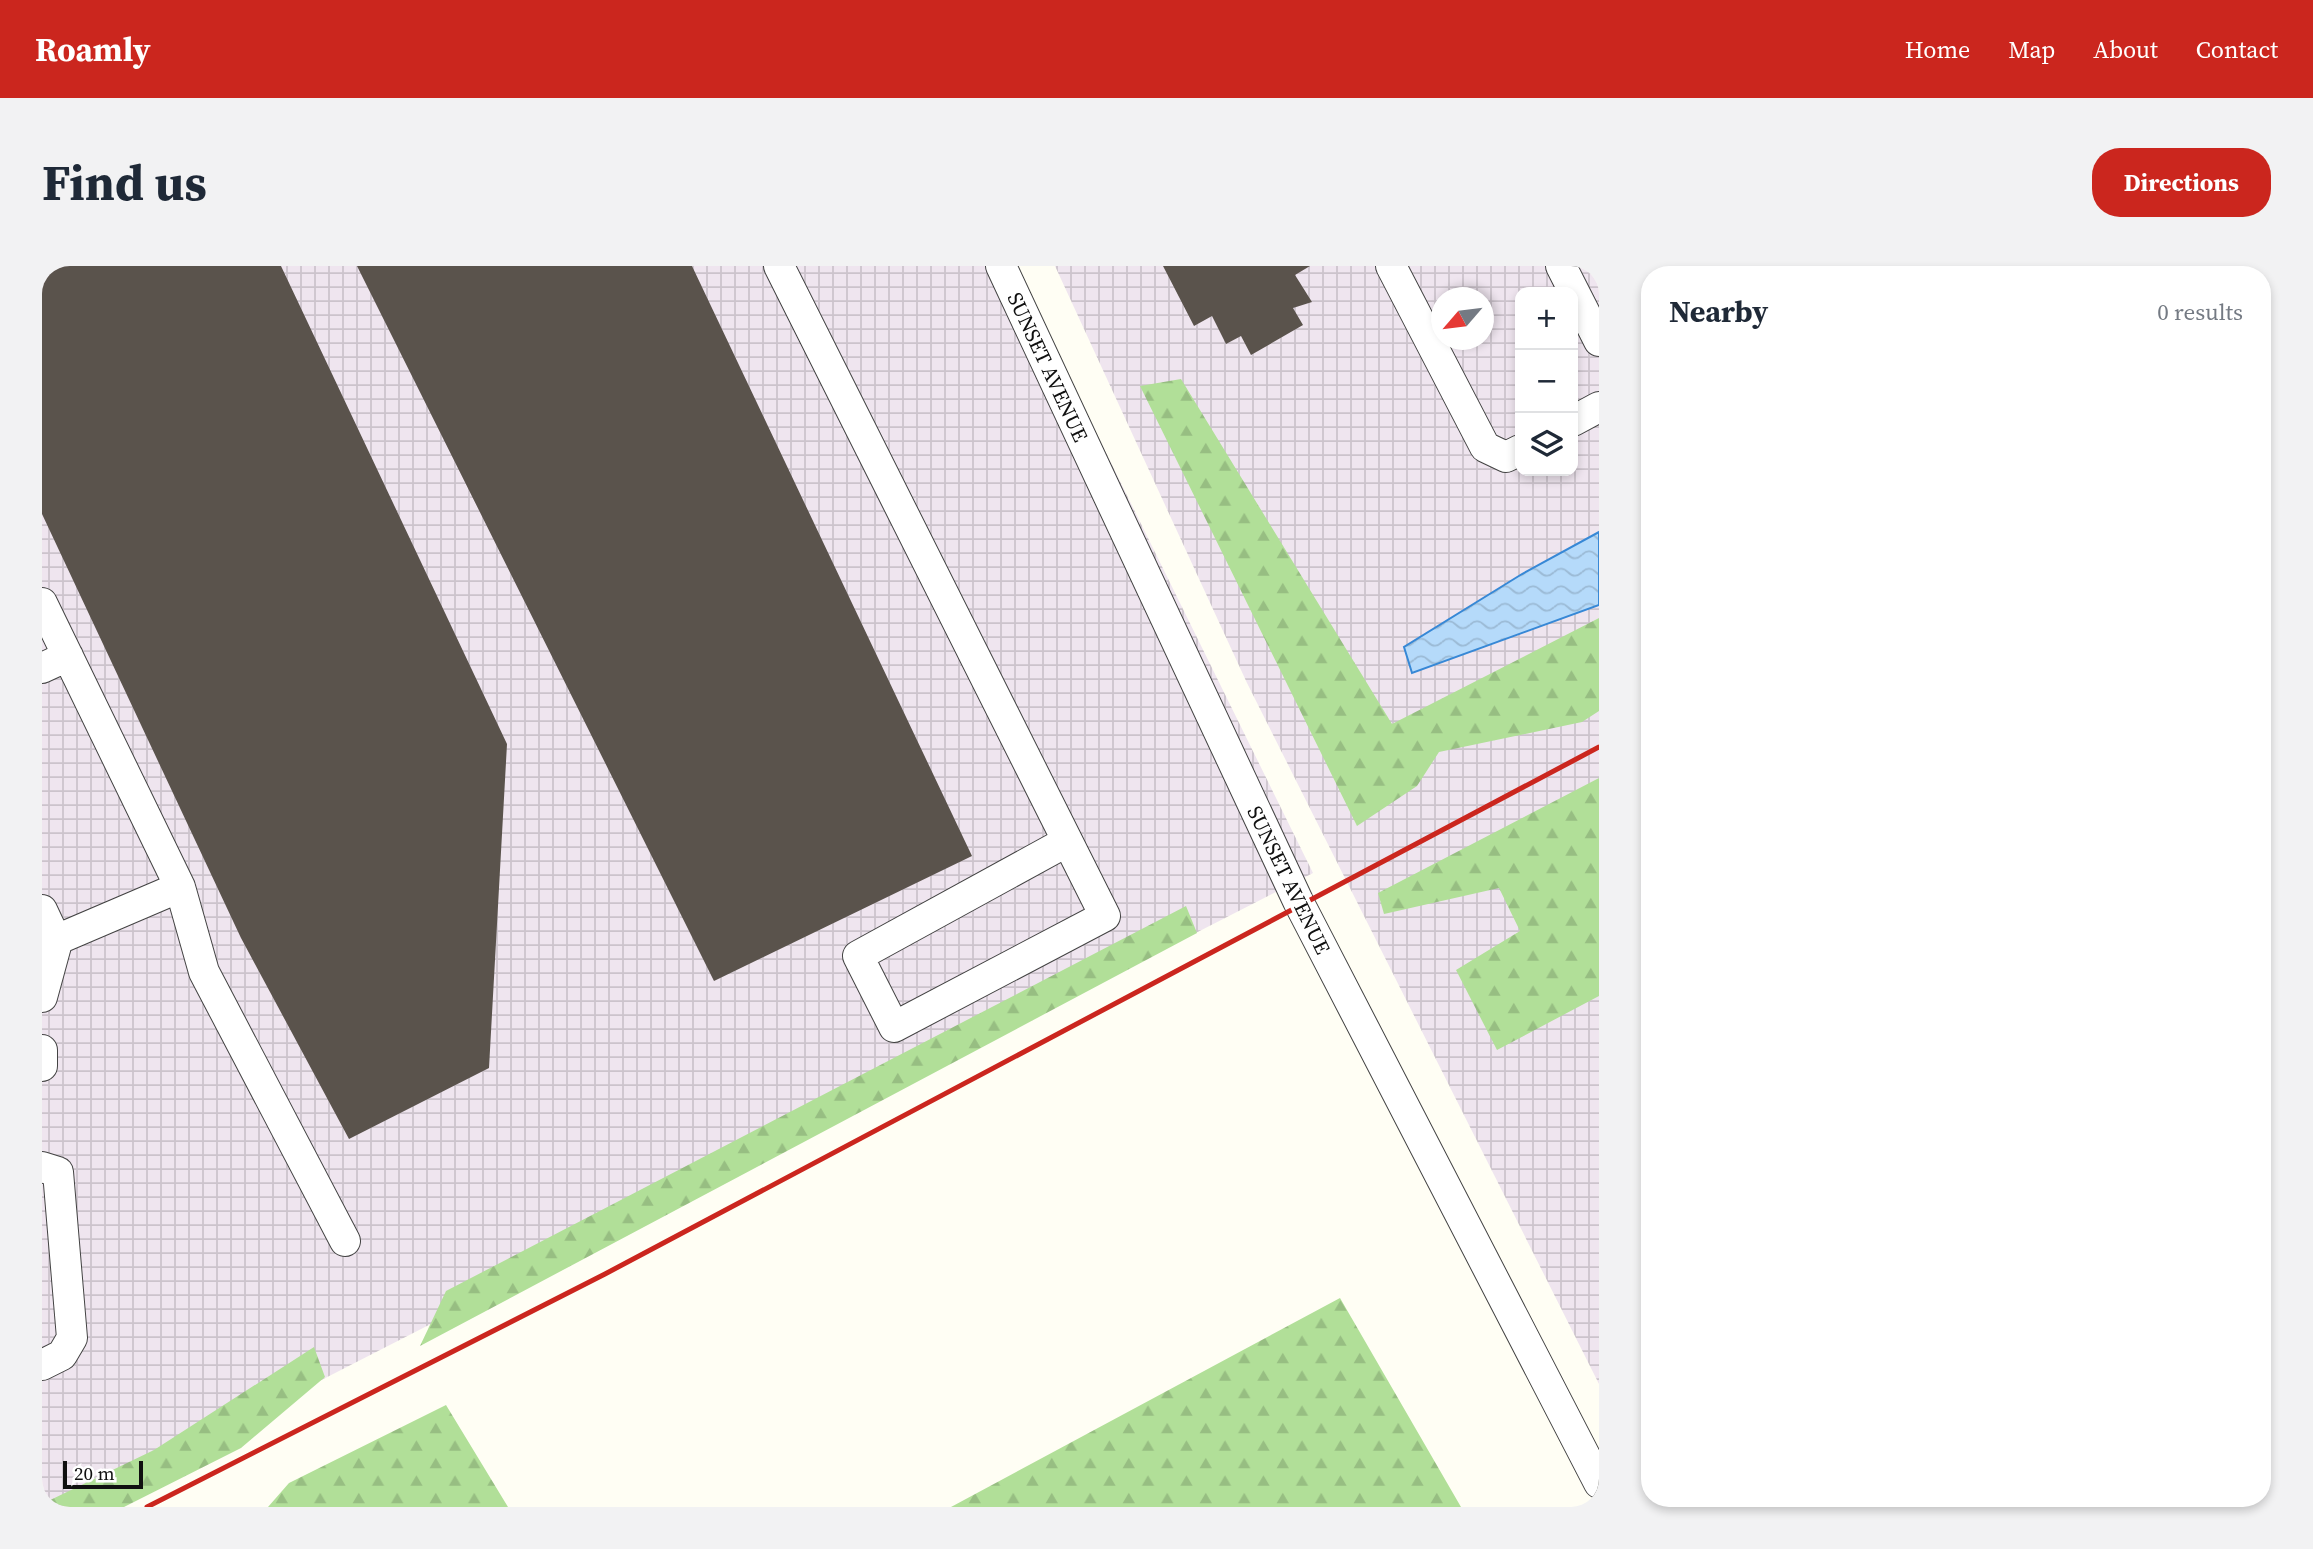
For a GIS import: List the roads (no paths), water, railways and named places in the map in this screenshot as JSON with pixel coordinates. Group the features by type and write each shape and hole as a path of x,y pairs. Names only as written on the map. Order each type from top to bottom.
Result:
{"street":[{"path":"779,266 1105,916 894,1027 858,956 1066,842"},
{"name":"SUNSET AVENUE","path":"1001,266 1298,901 1599,1483"},
{"path":"1391,266 1485,447 1506,457 1515,452"},
{"path":"1561,266 1599,341"},
{"path":"1578,418 1599,407"},
{"path":"42,603 55,662 180,887 204,972 345,1241"},
{"path":"50,944 180,887"},
{"path":"42,910 50,944 42,998"},
{"path":"42,1050 42,1066"},
{"path":"42,1167 58,1172 72,1338 62,1355 42,1365"}],"water":[{"path":"1599,532 1599,605 1412,673 1404,647 1522,574"}],"railway":[{"path":"147,1507 605,1274 1599,747"}]}
